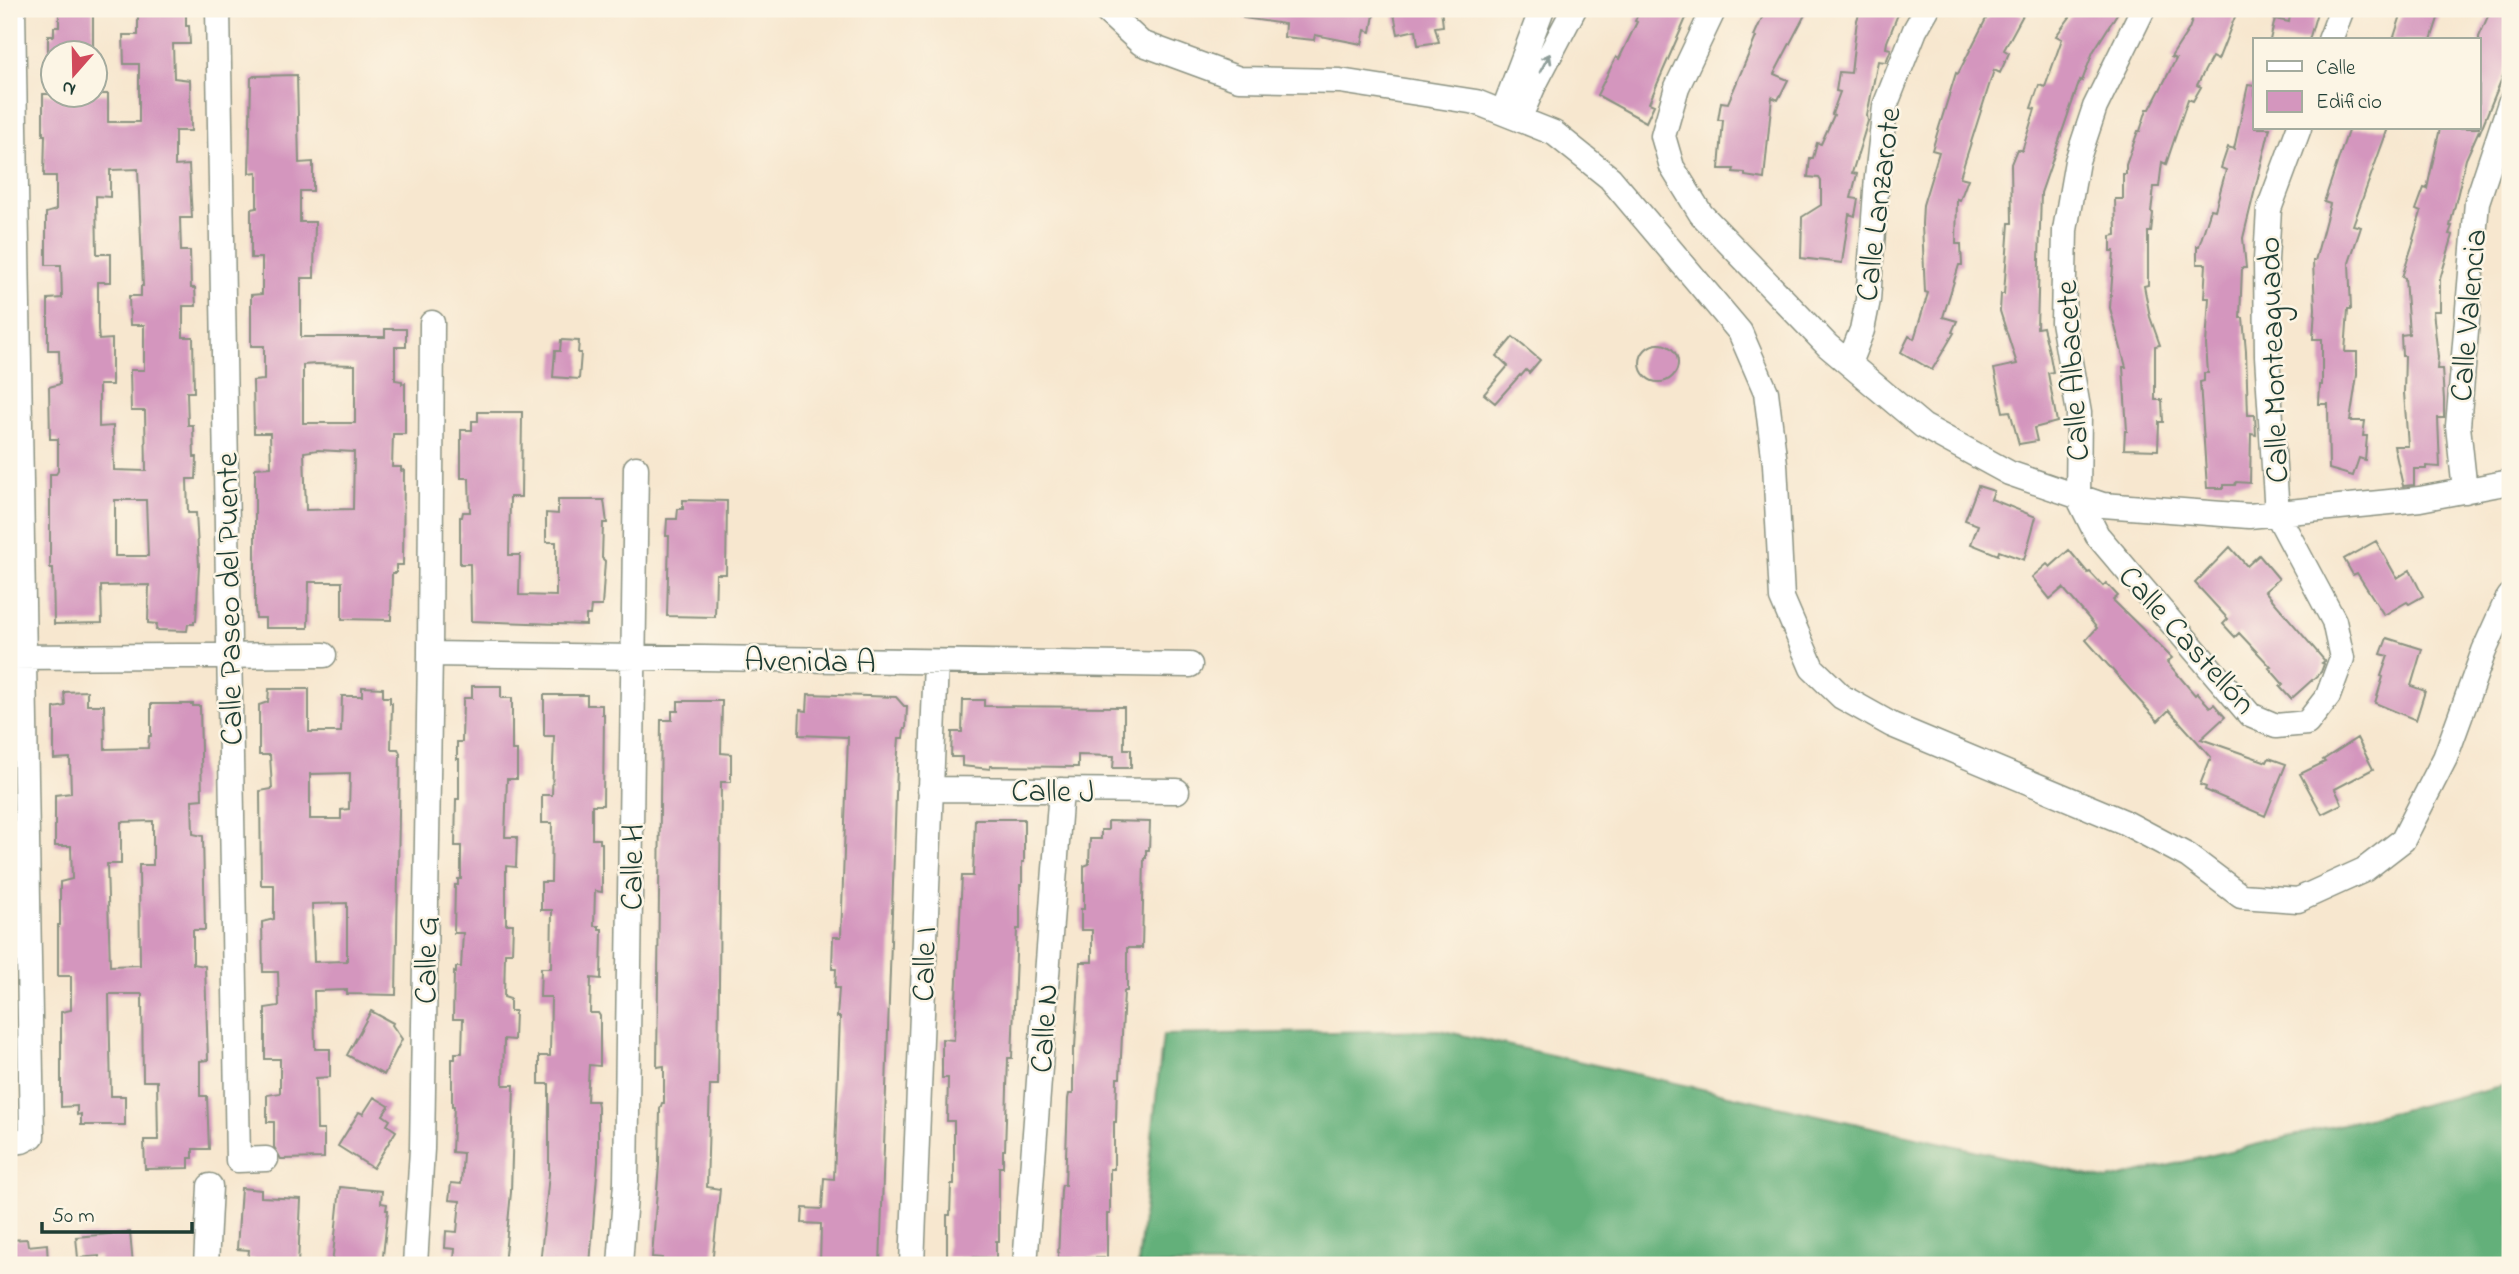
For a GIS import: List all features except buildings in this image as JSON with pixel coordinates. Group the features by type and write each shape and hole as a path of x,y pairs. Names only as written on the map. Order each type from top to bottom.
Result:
{"street":[{"path":"9,1143 32,1136 16,657 13,9"},
{"name":"Calle Paseo del Puente","path":"218,9 237,1160 267,1159"},
{"path":"1104,9 1141,43 1239,79 1340,81 1476,102 1554,133 1610,178 1740,332 1766,392 1775,464 1782,598 1812,668 1842,697 1892,725 2124,821 2188,856 2241,896 2298,900 2364,870 2403,840 2445,758 2484,651 2510,596"},
{"path":"1511,116 1542,9"},
{"path":"1511,116 1533,87 1574,9"},
{"path":"1714,9 1677,87 1663,136 1672,167 1701,214 1828,346 1923,426 2009,473 2103,505 2249,516 2420,499 2510,482"},
{"name":"Calle Lanzarote","path":"1849,363 1868,300 1885,106 1915,30 1927,9"},
{"name":"Calle Albacete","path":"2078,497 2079,413 2063,322 2065,230 2077,161 2095,107 2143,9"},
{"path":"2331,38 2342,9"},
{"name":"Calle Valencia","path":"2465,491 2458,426 2477,202 2510,103"},
{"name":"Calle Monteaguado","path":"2277,514 2267,356 2266,260 2269,209 2298,130"},
{"name":"Calle G","path":"415,1265 422,1149 432,323"},
{"name":"Calle H","path":"620,1265 626,1182 636,468"},
{"name":"Calle Castellón","path":"2078,497 2096,535 2183,639 2250,715 2276,726 2307,723 2328,696 2342,658 2334,621 2277,514"},
{"name":"Avenida A","path":"430,654 1190,665"},
{"path":"16,657 324,655"},
{"name":"Calle I","path":"912,1265 936,662"},
{"name":"Calle J","path":"930,789 1177,791"},
{"name":"Calle N","path":"1025,1265 1061,790"},
{"path":"206,1265 210,1186"}],"green space":[{"path":"1439,1030 2108,1180 2510,1084 2510,1265 1138,1265 1163,1035"}]}
